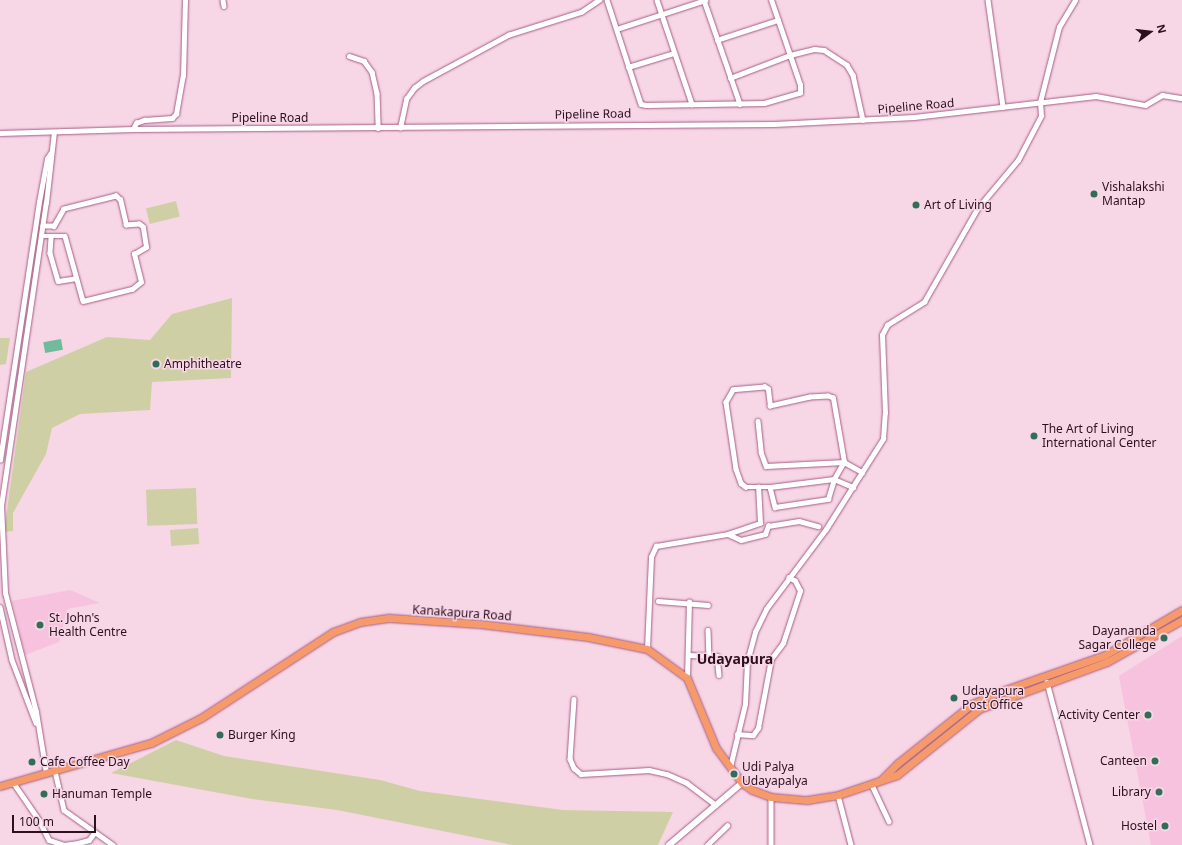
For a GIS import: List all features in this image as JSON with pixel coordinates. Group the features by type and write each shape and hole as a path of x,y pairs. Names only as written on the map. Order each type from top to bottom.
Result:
{"highway":[{"path":"687,678 716,748 729,769 742,783 752,790 771,797 807,800 838,795 880,782 898,762 964,715 987,696 1105,655 1182,610"},
{"name":"Kanakapura Road","path":"0,786 152,743 172,734 201,718 333,632 360,622 390,618 480,624 588,637 647,649 687,678"},
{"path":"964,715 1107,662 1182,620"}],"street":[{"path":"133,129 136,123 144,120 172,118 176,114 183,76 185,0"},
{"path":"223,0 224,6"},
{"path":"400,128 406,99 414,88 423,80 508,35 581,12 599,0"},
{"path":"607,0 641,104 764,103 800,93 800,85 772,0"},
{"path":"657,0 692,104"},
{"path":"617,30 704,0 740,104"},
{"path":"988,0 1003,107"},
{"path":"729,769 744,704 747,662 755,632 766,609 853,487 883,439 885,413 882,335 887,325 924,302 977,209 1018,160 1041,116 1040,102 1059,27 1075,0"},
{"path":"717,40 778,20"},
{"path":"730,78 790,55 814,49 824,50 847,65 853,74 863,120"},
{"path":"628,67 674,53"},
{"path":"349,56 364,61 372,72 377,93 378,128"},
{"name":"Pipeline Road","path":"0,133 133,129 774,124 914,118 1096,96 1145,105 1162,95 1182,98"},
{"path":"0,460 39,202 54,132"},
{"path":"46,773 36,712 5,593 1,544 1,506 43,226 52,159 50,154"},
{"path":"41,236 50,238 65,236 83,301 139,286 142,282 134,254 146,247 143,227 139,224 126,225 120,200 116,196 64,209 54,226 43,226"},
{"path":"50,238 50,253 58,282 76,278"},
{"path":"770,487 773,504 779,508 828,499 834,479 844,462 833,398 828,396 810,397 770,406 768,389 765,387 733,390 726,402 736,469 741,483 746,486 770,487 834,479 853,487"},
{"path":"758,421 761,452 766,466 844,462 862,472"},
{"path":"647,649 652,550 666,543 728,534 760,523 758,487"},
{"path":"728,534 741,540 764,534 768,526 799,521 818,526"},
{"path":"737,734 753,735 758,728 771,659 783,643 800,591 795,581 789,578"},
{"path":"658,601 689,602 708,605"},
{"path":"687,678 689,602"},
{"path":"0,606 12,660 30,714 37,724"},
{"path":"708,630 709,656"},
{"path":"688,655 717,656 720,659 719,675"},
{"path":"12,660 21,657"},
{"path":"1045,676 1090,845"},
{"path":"574,699 570,759 574,768 580,774 649,770 667,774 687,783 716,805"},
{"path":"55,771 64,810 94,833 113,845"},
{"path":"13,782 39,820 49,840 64,845 78,844 88,840 94,833"},
{"path":"669,845 742,783"},
{"path":"872,785 889,822"},
{"path":"838,795 851,845"},
{"path":"771,797 771,845"},
{"path":"707,845 727,826"},
{"path":"46,845 49,840"}],"shaded area":[{"path":"176,201 180,217 150,224 146,208"},
{"path":"232,298 231,378 152,382 150,410 80,414 52,428 46,454 13,513 13,531 4,532 26,372 107,337 150,340 172,314"},
{"path":"0,338 10,338 6,364 0,365"},
{"path":"61,339 63,350 45,353 43,342"},
{"path":"196,488 197,524 147,526 146,490"},
{"path":"198,528 199,544 171,546 170,530"},
{"name":"St. John's Health Centre","path":"70,590 100,603 67,609 59,642 25,655 12,601"},
{"path":"1182,636 1182,845 1151,845 1119,676"},
{"path":"176,740 224,756 380,780 420,791 563,810 673,812 658,845 513,845 337,810 252,799 111,773"}],"place":[{"name":"Vishalakshi Mantap","path":"1094,194"},
{"name":"Art of Living","path":"916,205"},
{"name":"Amphitheatre","path":"156,364"},
{"name":"The Art of Living International Center","path":"1034,436"},
{"name":"St. John's Health Centre","path":"40,625"},
{"name":"Dayananda Sagar College","path":"1164,638"},
{"name":"Udayapura Post Office","path":"954,698"},
{"name":"Activity Center","path":"1148,715"},
{"name":"Burger King","path":"220,735"},
{"name":"Canteen","path":"1155,761"},
{"name":"Cafe Coffee Day","path":"32,762"},
{"name":"Udi Palya Udayapalya","path":"734,774"},
{"name":"Library","path":"1159,792"},
{"name":"Hanuman Temple","path":"44,794"},
{"name":"Hostel","path":"1165,826"}],"district":[{"name":"Udayapura","path":"735,659"}]}
